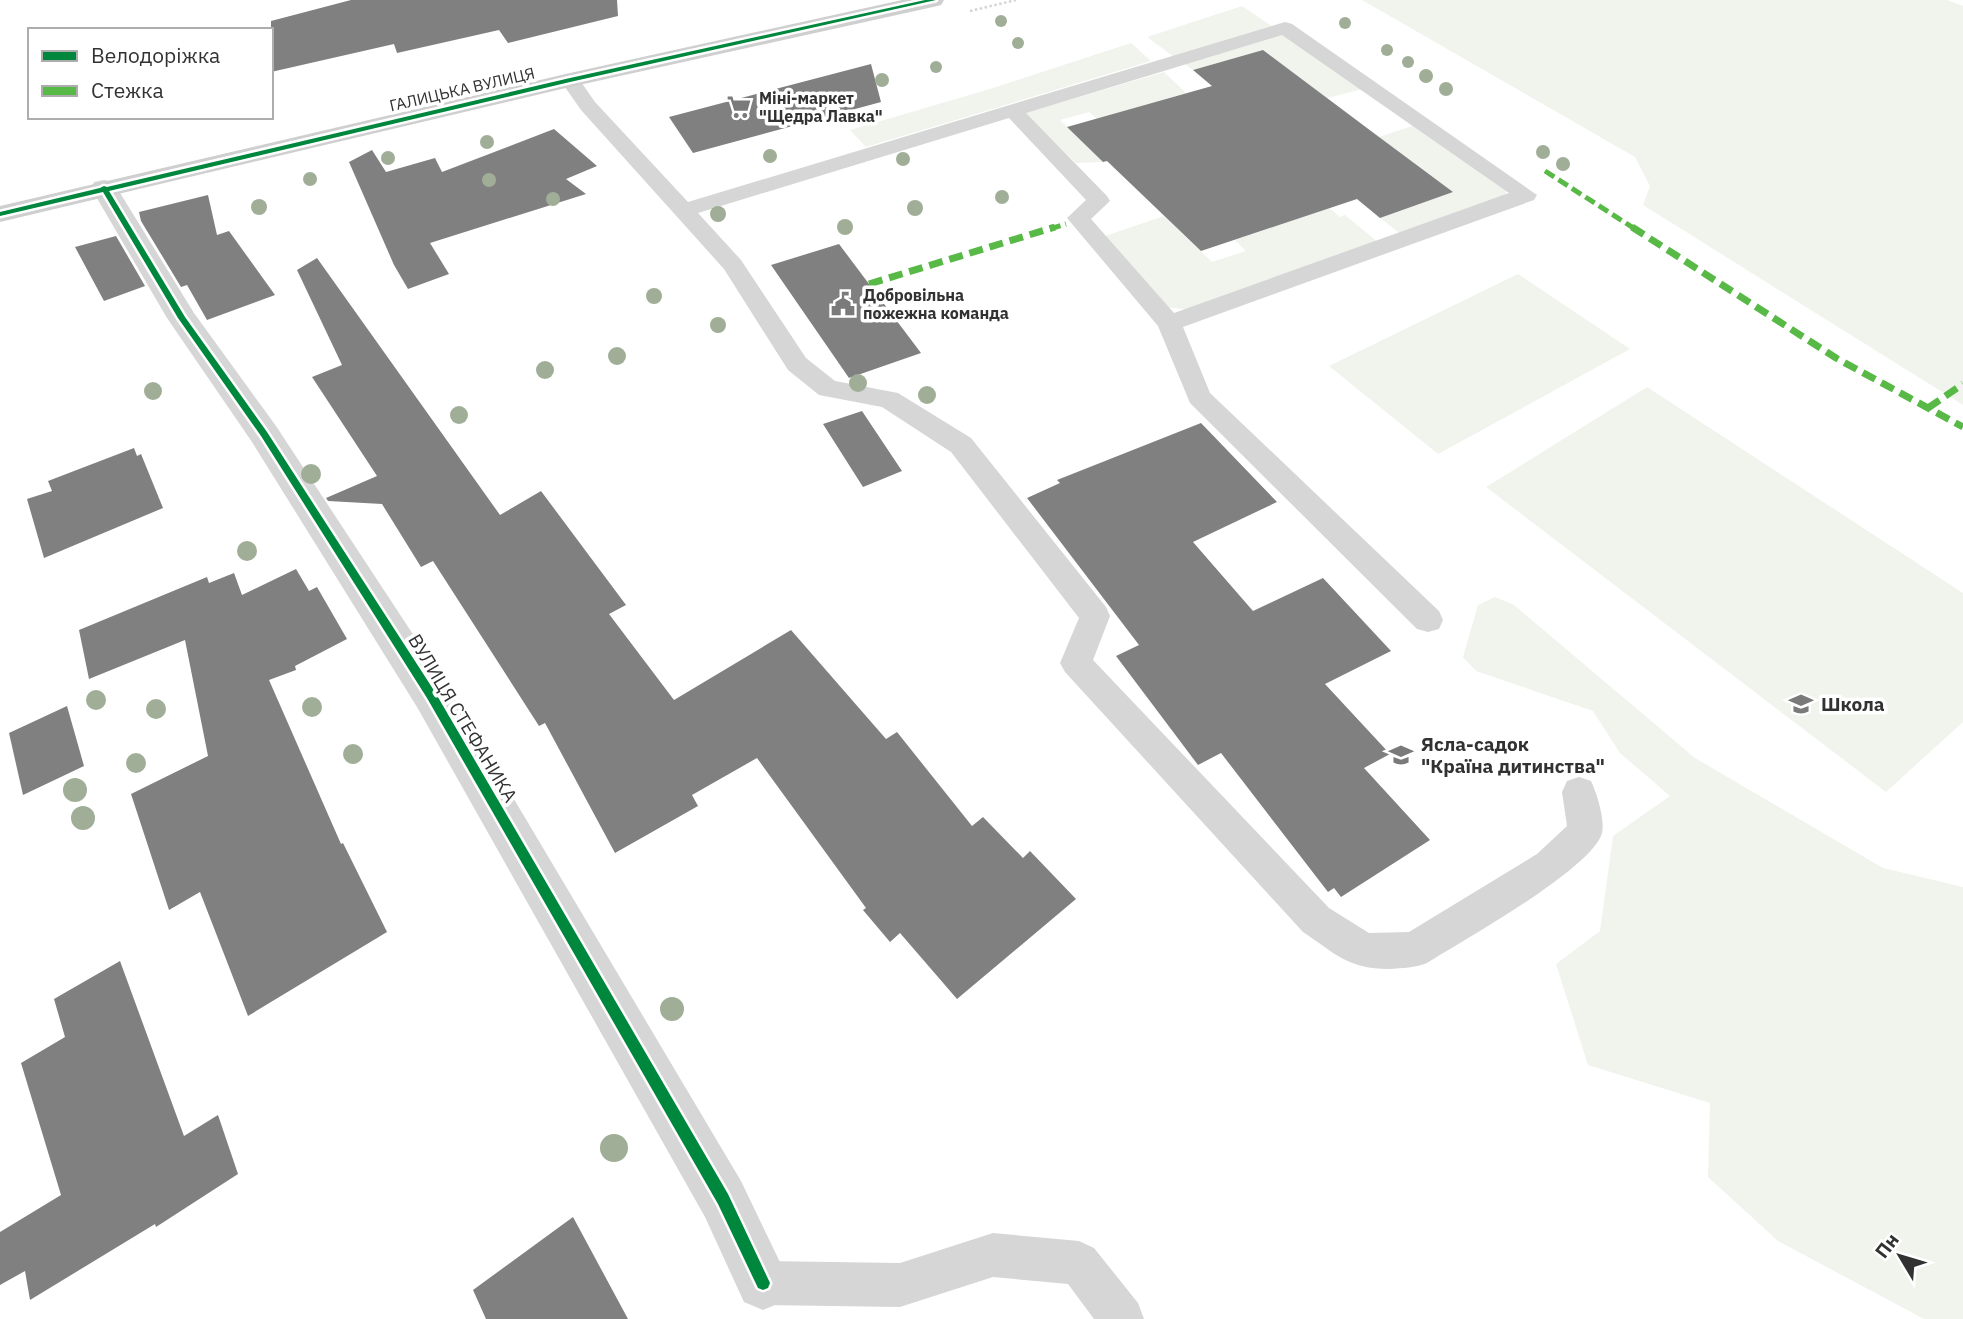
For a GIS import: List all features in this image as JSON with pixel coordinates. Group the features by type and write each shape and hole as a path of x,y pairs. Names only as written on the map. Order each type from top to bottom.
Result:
{"street":[{"name":"ГАЛИЦЬКА ВУЛИЦЯ","path":"0,214 570,80 933,0"},
{"name":"ВУЛИЦЯ СТЕФАНИКА","path":"104,188 182,318 264,434 431,695 723,1199 764,1283"}],"lane":[{"path":"685,210 1285,28 1526,195 1169,323"},
{"path":"570,80 588,106 733,265 797,364 828,388 889,399 961,445 1095,616 1076,663 1316,920 1364,951 1414,950 1550,866 1585,831 1579,792"},
{"path":"1013,111 1099,201 1078,218 1169,323 1199,397 1428,620"},
{"path":"764,1283 900,1285 993,1255 1079,1263 1122,1319"}],"shaded area":[{"path":"1362,0 1947,0 1963,6 1963,405 1643,205 1650,186 1635,157"},
{"path":"1242,6 1273,27 1174,57 1147,37"},
{"path":"1283,34 1363,89 1327,98 1263,50 1193,70 1185,64"},
{"path":"1131,43 1151,61 866,147 850,130 990,89"},
{"path":"1164,72 1186,93 1097,119 1089,112 1060,120 1103,162 1076,163 1025,113"},
{"path":"1415,125 1507,190 1505,199 1402,235 1380,218 1453,192 1379,137"},
{"path":"1329,208 1340,217 1345,215 1379,243 1191,310 1165,307 1102,237 1164,216 1212,262 1246,251 1235,240"},
{"path":"1518,274 1630,349 1438,454 1329,366"},
{"path":"1647,387 1963,593 1963,722 1886,792 1486,487"},
{"path":"1495,597 1514,605 1695,758 1883,868 1963,887 1963,1319 1924,1319 1778,1241 1708,1177 1710,1103 1588,1065 1556,964 1600,931 1613,836 1670,796 1620,753 1593,711 1476,671 1463,657 1478,605"}],"building":[{"path":"351,0 617,0 618,16 508,43 499,30 397,53 394,44 273,72 271,21"},
{"path":"1263,50 1453,192 1380,218 1357,199 1201,251 1107,161 1103,162 1067,127 1212,86 1193,70"},
{"path":"871,64 881,102 693,153 669,117"},
{"path":"554,129 597,166 566,179 586,194 430,243 449,274 408,289 394,265 349,162 372,150 386,172 435,158 442,172"},
{"path":"208,195 217,235 229,231 275,295 207,320 187,285 181,287 141,221 139,212"},
{"path":"116,236 145,286 104,301 75,247"},
{"path":"839,244 921,353 849,378 771,265"},
{"path":"317,258 500,515 541,491 626,605 609,614 674,700 791,630 886,739 897,732 972,826 983,817 1023,858 1030,851 1076,899 957,999 900,933 890,942 863,910 866,908 757,758 692,795 698,806 615,853 545,723 539,726 433,561 421,567 382,504 328,501 326,498 377,476 312,377 342,365 297,270"},
{"path":"862,411 902,471 863,487 823,424"},
{"path":"1201,423 1277,502 1193,542 1253,611 1323,578 1391,651 1325,684 1390,754 1364,768 1430,840 1341,897 1334,888 1328,892 1221,753 1198,765 1116,656 1139,645 1027,498 1060,483 1057,480"},
{"path":"134,448 137,456 141,454 163,508 44,558 27,499 52,491 48,481"},
{"path":"296,569 309,591 317,587 347,639 295,666 296,670 269,680 341,844 343,843 387,932 248,1016 200,892 169,910 131,794 208,756 185,640 89,679 79,630 207,577 209,583 234,573 242,595"},
{"path":"67,706 84,766 23,795 9,733"},
{"path":"120,961 184,1136 218,1115 238,1174 156,1227 155,1224 30,1300 25,1271 0,1285 0,1232 61,1195 21,1063 65,1037 54,999"},
{"path":"573,1217 628,1319 486,1319 473,1290"}],"marked path":[{"path":"1545,171 1836,358 1963,427"},
{"path":"869,284 1066,224"},
{"path":"1928,408 1963,384"}],"cycle path":[{"path":"0,214 570,80 933,0"},
{"path":"104,188 182,318 264,434 431,695 723,1199 763,1283"}],"place":[{"name":"Міні-маркет \"Щедра Лавка\"","path":"739,107"},
{"name":"Добровільна пожежна команда","path":"843,304"},
{"name":"Школа","path":"1801,704"},
{"name":"Ясла-садок \"Країна дитинства\"","path":"1401,755"}]}
